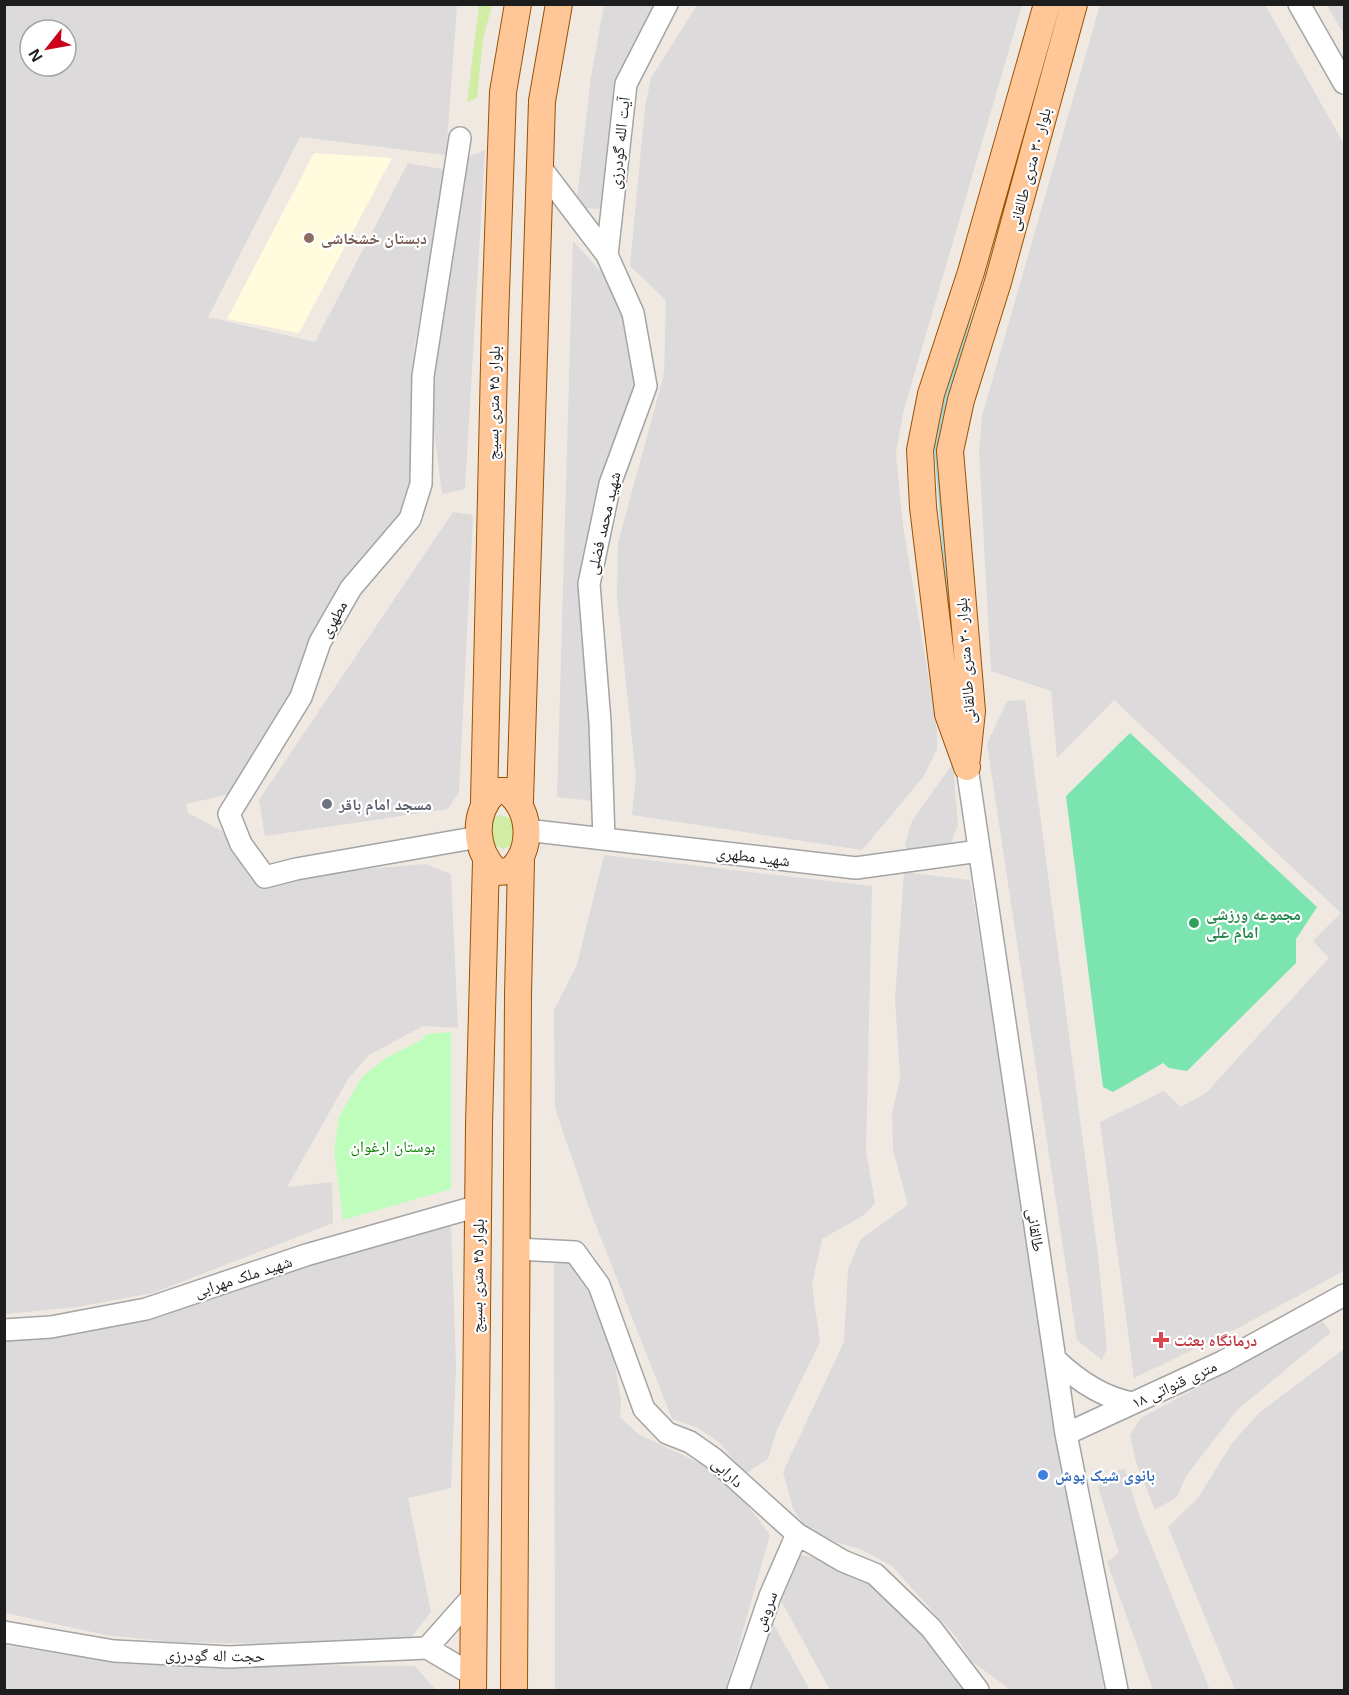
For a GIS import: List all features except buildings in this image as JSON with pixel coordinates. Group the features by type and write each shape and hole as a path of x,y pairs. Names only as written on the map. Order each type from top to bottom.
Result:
{"main road":[{"name":"بلوار ۴۵ متری بسیج","path":"473,1683 482,849 478,822 484,802 495,321 503,92 518,4"},
{"path":"514,1690 521,861 526,830 520,801 542,101 559,4"},
{"name":"بلوار ۳۰ متری طالقانی","path":"967,767 948,714 924,507 920,450 932,394 970,272 1047,4"},
{"name":"بلوار ۳۰ متری طالقانی","path":"967,767 972,711 950,451 961,400 998,282 1074,4"},
{"path":"484,802 495,791 507,791 520,801"},
{"path":"482,849 497,872 510,872 521,861"}],"street":[{"name":"آیت الله گودرزی","path":"607,255 626,84 667,4"},
{"path":"1299,4 1344,83"},
{"name":"مطهری","path":"459,138 423,376 421,484 417,501 410,519 351,588 321,642 301,697 229,814 241,844 265,877 296,869 482,849"},
{"name":"شهید محمد فضلی","path":"541,168 607,255 633,313 646,386 610,484 589,584 600,722 604,839"},
{"name":"طالقانی","path":"967,767 1066,1434 1117,1690"},
{"name":"شهید مطهری","path":"526,830 856,868 979,851"},
{"name":"شهید ملک مهرابی","path":"4,1330 51,1327 146,1309 344,1244 478,1206"},
{"name":"دارابی","path":"518,1249 575,1252 598,1285 644,1409 667,1433 690,1442 713,1458 796,1534 843,1561 875,1574 931,1628 978,1690"},
{"name":"۱۸ متری قنواتی","path":"1066,1434 1222,1362 1344,1295"},
{"path":"1055,1359 1091,1387 1120,1401 1133,1403"},
{"name":"سروش","path":"738,1690 770,1596 796,1534"},
{"path":"473,1683 427,1648 474,1595"},
{"name":"حجت اله گودرزی","path":"4,1632 114,1651 229,1657 427,1648"}],"shaded area":[{"path":"5,5 457,5 446,155 300,137 208,317 315,342 408,163 447,170 414,349 411,442 415,523 345,614 235,793 186,804 188,813 222,831 247,869 316,873 425,864 451,874 458,1028 423,1026 369,1055 348,1079 287,1187 332,1182 333,1223 153,1293 77,1307 5,1314"},
{"path":"604,5 655,5 607,209 576,208 591,77"},
{"path":"697,5 1022,5 903,413 896,453 903,526 937,728 937,749 924,776 862,850 632,815 636,778 617,597 618,543 664,374 666,300 630,266 645,107 651,78"},
{"path":"1100,5 1265,5 1344,144 1344,1271 1240,1327 1134,1378 1100,1122 1164,1091 1181,1107 1206,1093 1329,958 1313,941 1341,913 1114,700 1057,758 1051,691 991,671 979,453 982,416"},
{"path":"1327,5 1344,5 1344,35"},
{"path":"485,150 465,489 442,494 431,407 434,357 463,159"},
{"name":"دبستان خشخاشی","path":"314,153 392,158 299,333 227,319"},
{"path":"573,241 633,307 641,327 634,387 599,500 593,801 557,797"},
{"path":"453,512 473,515 459,792 448,809 265,836 259,800"},
{"path":"1025,700 1098,1256 1107,1348 1102,1360 1077,1340 987,744 1007,701"},
{"path":"953,763 958,825 951,843 908,853 905,844 912,821"},
{"path":"604,855 872,886 866,1151 875,1203 864,1215 822,1239 812,1285 820,1342 776,1432 768,1459 745,1474 720,1443 698,1428 672,1419 588,1205 555,1108 554,1010 577,965"},
{"path":"904,872 970,880 1104,1690 1008,1690 971,1661 957,1638 892,1566 860,1549 828,1540 804,1526 793,1508 783,1472 844,1342 848,1269 861,1239 908,1205 893,1150 892,1114 900,1078 895,999"},
{"path":"451,1223 456,1366 451,1488 408,1498 431,1612 409,1640 292,1644 172,1642 106,1635 5,1613 4,1336 243,1285"},
{"path":"580,1258 614,1360 621,1400 620,1417 638,1434 708,1467 748,1506 770,1535 726,1690 555,1690 554,1260"},
{"path":"1322,1321 1331,1332 1237,1410 1186,1476 1177,1497 1155,1510 1136,1462 1130,1435 1141,1418"},
{"path":"1344,1349 1344,1690 1235,1690 1168,1527 1198,1498 1232,1443 1259,1413"},
{"path":"1125,1469 1139,1515 1210,1690 1153,1690 1107,1562 1119,1553 1098,1487 1118,1470"},
{"path":"794,1553 840,1564 871,1583 928,1635 944,1667 965,1690 830,1690 778,1595"},
{"path":"771,1620 810,1690 749,1690"},
{"path":"4,1645 124,1664 415,1666 436,1690 5,1690"}],"green space":[{"path":"479,5 492,5 483,39 477,98 467,102"},
{"name":"مجموعه ورزشی امام علی","path":"1130,733 1317,907 1296,939 1296,963 1187,1071 1169,1068 1163,1063 1113,1092 1103,1087 1066,796"},
{"path":"499,815 515,819 513,845 503,849 492,845 486,825"},
{"name":"بوستان ارغوان","path":"451,1032 451,1189 343,1220 334,1151 339,1117 362,1077 386,1058 423,1039 427,1034"}],"waterway":[{"path":"1046,54 1060,4"},
{"path":"954,658 936,444 940,420 969,318"}],"place":[{"name":"دبستان خشخاشی","path":"309,238"},
{"name":"مسجد امام باقر","path":"327,804"},
{"name":"مجموعه ورزشی امام علی","path":"1194,923"},
{"name":"درمانگاه بعثت","path":"1161,1340"},
{"name":"بانوی شیک پوش","path":"1043,1475"}]}
